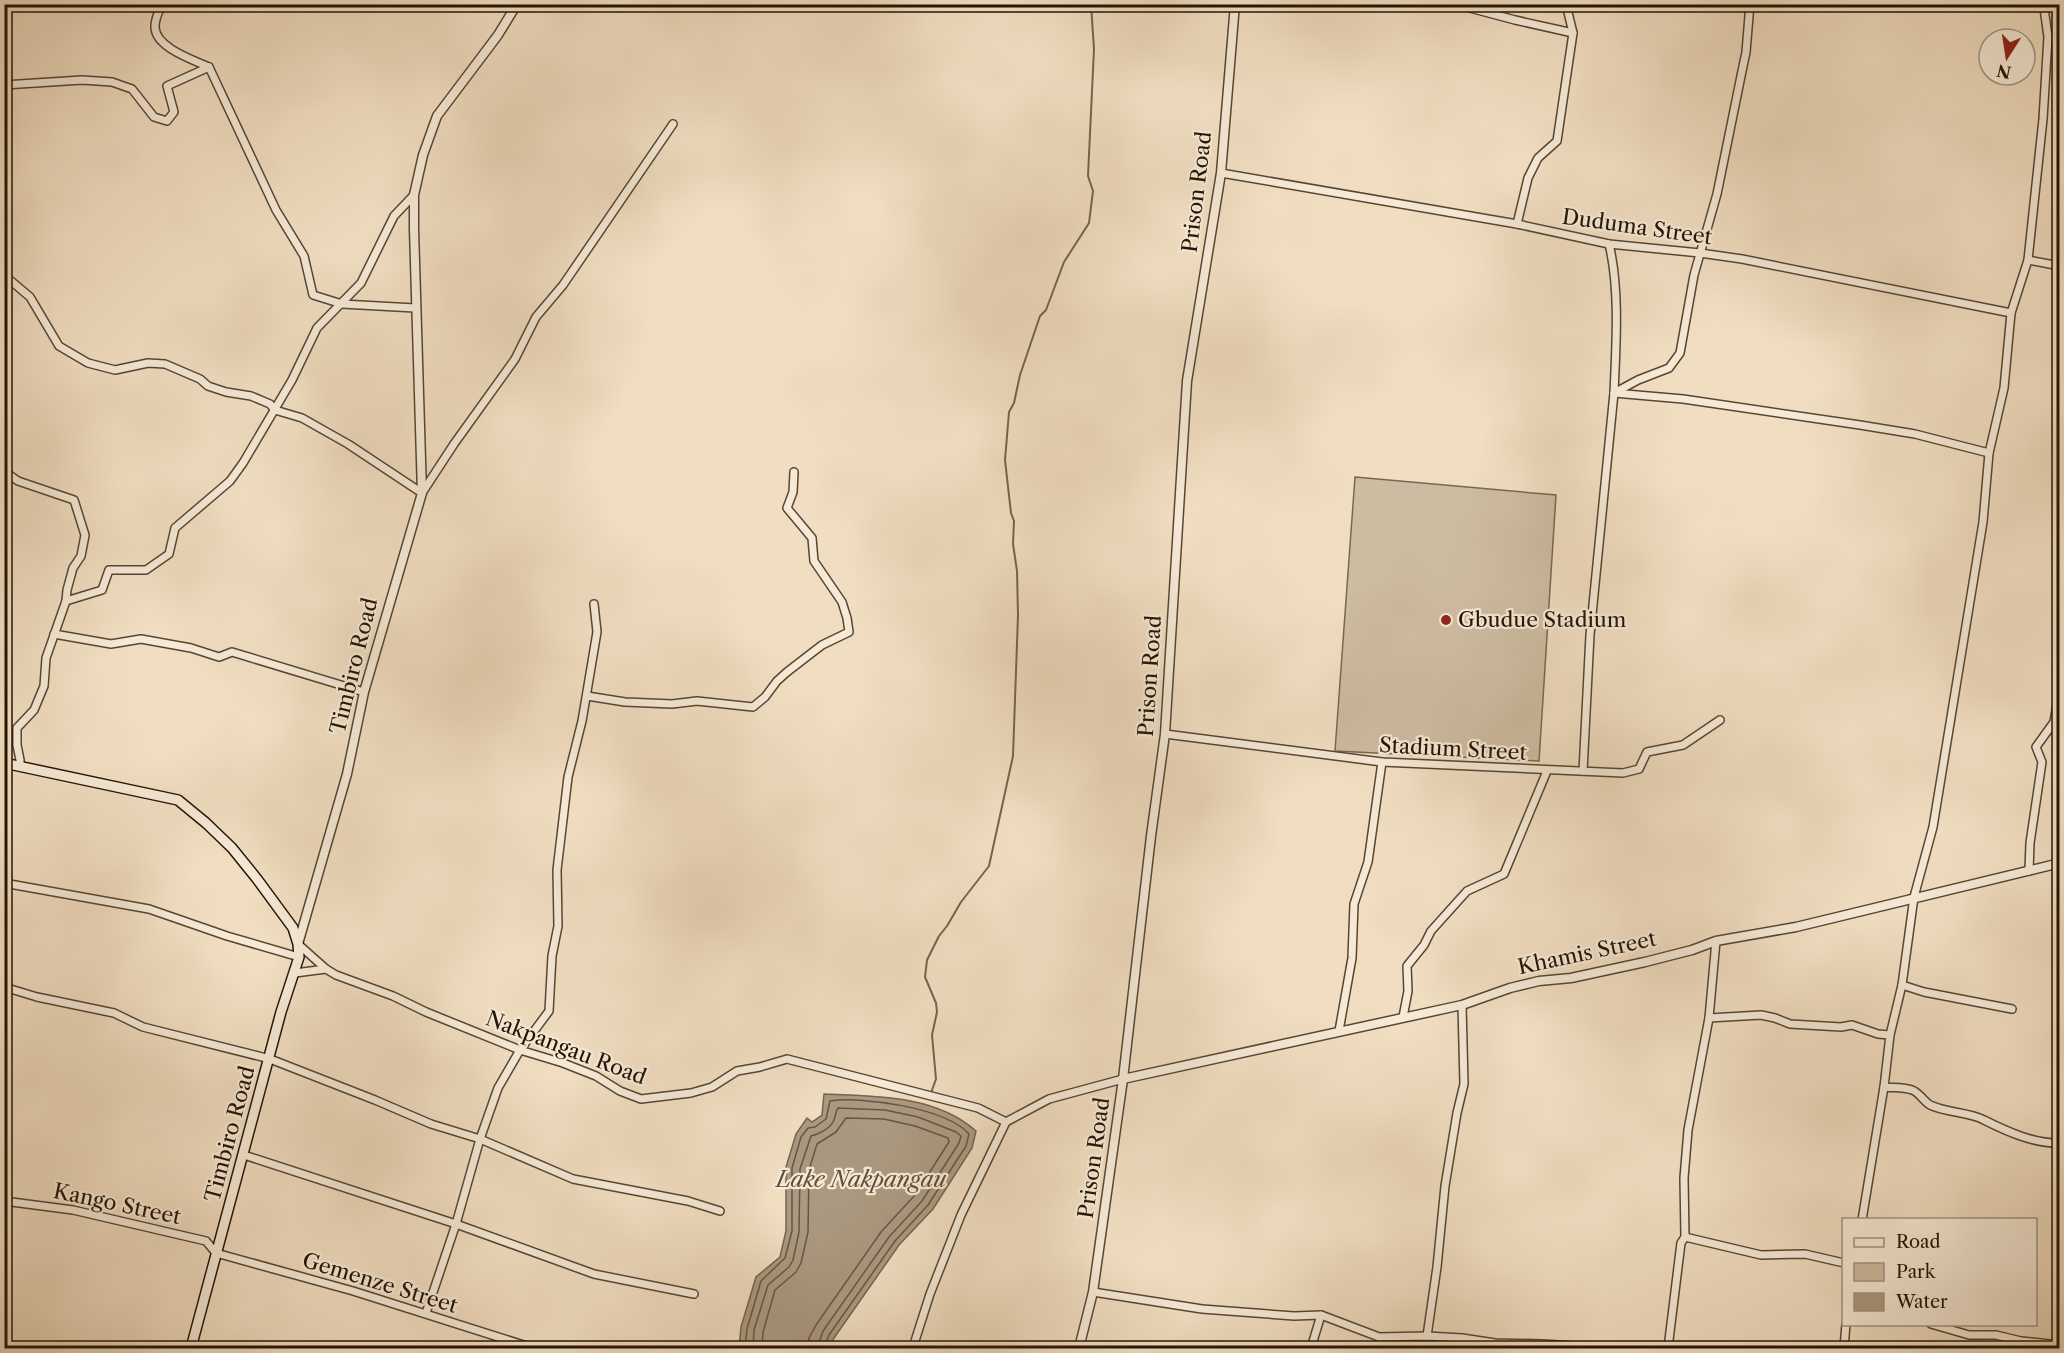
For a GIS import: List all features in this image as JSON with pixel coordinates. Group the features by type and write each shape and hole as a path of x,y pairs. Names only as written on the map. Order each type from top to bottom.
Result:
{"main road":[{"path":"4,763 178,800 206,823 238,856 293,928 298,944"},
{"name":"Timbiro Road","path":"191,1348 281,1012 295,973 299,957 298,944"}],"street":[{"path":"157,4 160,8 154,27 160,41 185,57 209,67 276,210 304,256 314,295 342,304 415,308"},
{"name":"Timbiro Road","path":"298,944 347,774 364,692 422,493 415,308 414,195 423,155 437,116 498,35 517,4"},
{"name":"Prison Road","path":"1079,1348 1094,1292 1123,1079 1165,734 1187,381 1221,173 1235,4"},
{"path":"1455,4 1515,21 1573,33"},
{"path":"1517,224 1528,178 1538,158 1557,141 1573,33 1566,4"},
{"path":"1614,393 1638,380 1669,368 1680,353 1694,275 1717,194 1743,68 1750,4"},
{"path":"1862,1218 1884,1087 1890,1035 1902,985 1914,897 1933,827 1983,522 1989,453 2004,388 2011,313 2028,260 2043,118 2048,37 2045,4"},
{"path":"4,86 82,80 112,82 132,89 154,117 167,121 174,112 167,87 209,67"},
{"path":"4,275 30,297 59,346 88,363 114,370 148,363 165,364 200,379 208,386 251,396 270,404 275,410 302,418 348,444 412,484 422,493 515,359 536,317 563,285 673,124"},
{"name":"Duduma Street","path":"1221,173 1517,224 1609,244 1700,253 1742,260 2011,313"},
{"path":"66,601 102,590 109,570 146,570 169,554 175,528 230,481 275,410 317,328 361,283 394,216 414,195"},
{"path":"1583,771 1590,635 1616,354 1615,283 1609,244"},
{"path":"2028,260 2060,266"},
{"path":"1614,393 1683,399 1860,425 1915,434 1989,453"},
{"path":"4,471 18,481 74,500 85,536 81,556 73,568 66,601 46,658 44,686 34,710 17,728 20,767"},
{"path":"587,696 625,702 672,704 697,701 753,707 787,672 822,645 849,632 842,602 814,561 812,538 787,508 793,492 794,472"},
{"path":"426,1313 498,1088 520,1050 549,1011 552,956 558,926 557,870 568,777 587,696 597,632 594,604"},
{"path":"54,634 111,645 141,639 190,648 219,657 232,652 364,692"},
{"path":"2029,870 2030,843 2042,762 2036,747 2054,722 2060,686"},
{"name":"Stadium Street","path":"1165,734 1382,762 1546,771 1631,772 1639,769 1647,752 1683,745 1720,720"},
{"path":"1339,1031 1352,958 1354,904 1368,862 1382,762"},
{"path":"1403,1017 1407,991 1407,966 1424,945 1431,931 1467,891 1504,874 1546,771"},
{"name":"Khamis Street","path":"1123,1079 1462,1005 1510,988 1539,981 1571,978 1645,962 1692,950 1716,941 1796,927 2060,863"},
{"path":"4,883 149,909 227,936 299,957"},
{"path":"1668,1348 1681,1243 1685,1237 1684,1178 1688,1130 1709,1018 1716,941"},
{"name":"Nakpangau Road","path":"298,944 326,969 520,1050 596,1076 620,1091 641,1098 691,1093 712,1087 737,1071 787,1059 978,1108 1006,1122"},
{"name":"Nakpangau Road","path":"295,973 326,969"},
{"path":"1902,985 1924,992 2012,1009"},
{"path":"4,987 37,997 114,1013 143,1027 270,1059 431,1124 480,1139 573,1179 688,1201 720,1211"},
{"path":"1427,1336 1445,1186 1464,1084 1462,1005"},
{"path":"1709,1018 1761,1015 1790,1024 1840,1027 1852,1025 1878,1034 1890,1035"},
{"path":"915,1348 915,1341 930,1294 961,1215 1006,1122 1049,1099 1123,1079"},
{"path":"1884,1087 1912,1090 1928,1104 1944,1110 1984,1119 1989,1124 2030,1139 2059,1143"},
{"path":"244,1155 456,1224 594,1274 694,1294"},
{"name":"Kango Street","path":"4,1201 28,1202 73,1210 206,1241 216,1253"},
{"path":"1685,1237 1761,1255 1804,1254 1842,1263"},
{"name":"Gemenze Street","path":"216,1253 353,1291 532,1348"},
{"path":"1094,1292 1202,1309 1294,1316 1321,1315 1379,1337 1427,1336 1495,1343 1609,1348"},
{"path":"1311,1348 1321,1315"},
{"path":"1844,1348 1846,1326"},
{"path":"1937,1326 1969,1335 1996,1335 2021,1345 2060,1345"}],"green space":[{"name":"Gbudue Stadium","path":"1355,477 1556,495 1539,761 1335,751"}],"water":[{"name":"Lake Nakpangau","path":"824,1094 884,1097 943,1110 976,1131 972,1148 933,1209 899,1245 829,1348 739,1348 741,1327 756,1277 780,1257 786,1231 786,1167 796,1134 807,1118 812,1122 822,1115"}],"waterway":[{"path":"931,1093 936,1079 932,1035 937,1012 936,1003 925,977 927,960 961,902 989,866 1013,756 1018,615 1017,571 1013,544 1014,521 1011,513 1005,460 1009,412 1014,403 1020,375 1040,316 1046,310 1064,262 1089,223 1093,191 1088,176 1094,49 1091,4"}],"place":[{"name":"Gbudue Stadium","path":"1446,620"}]}
